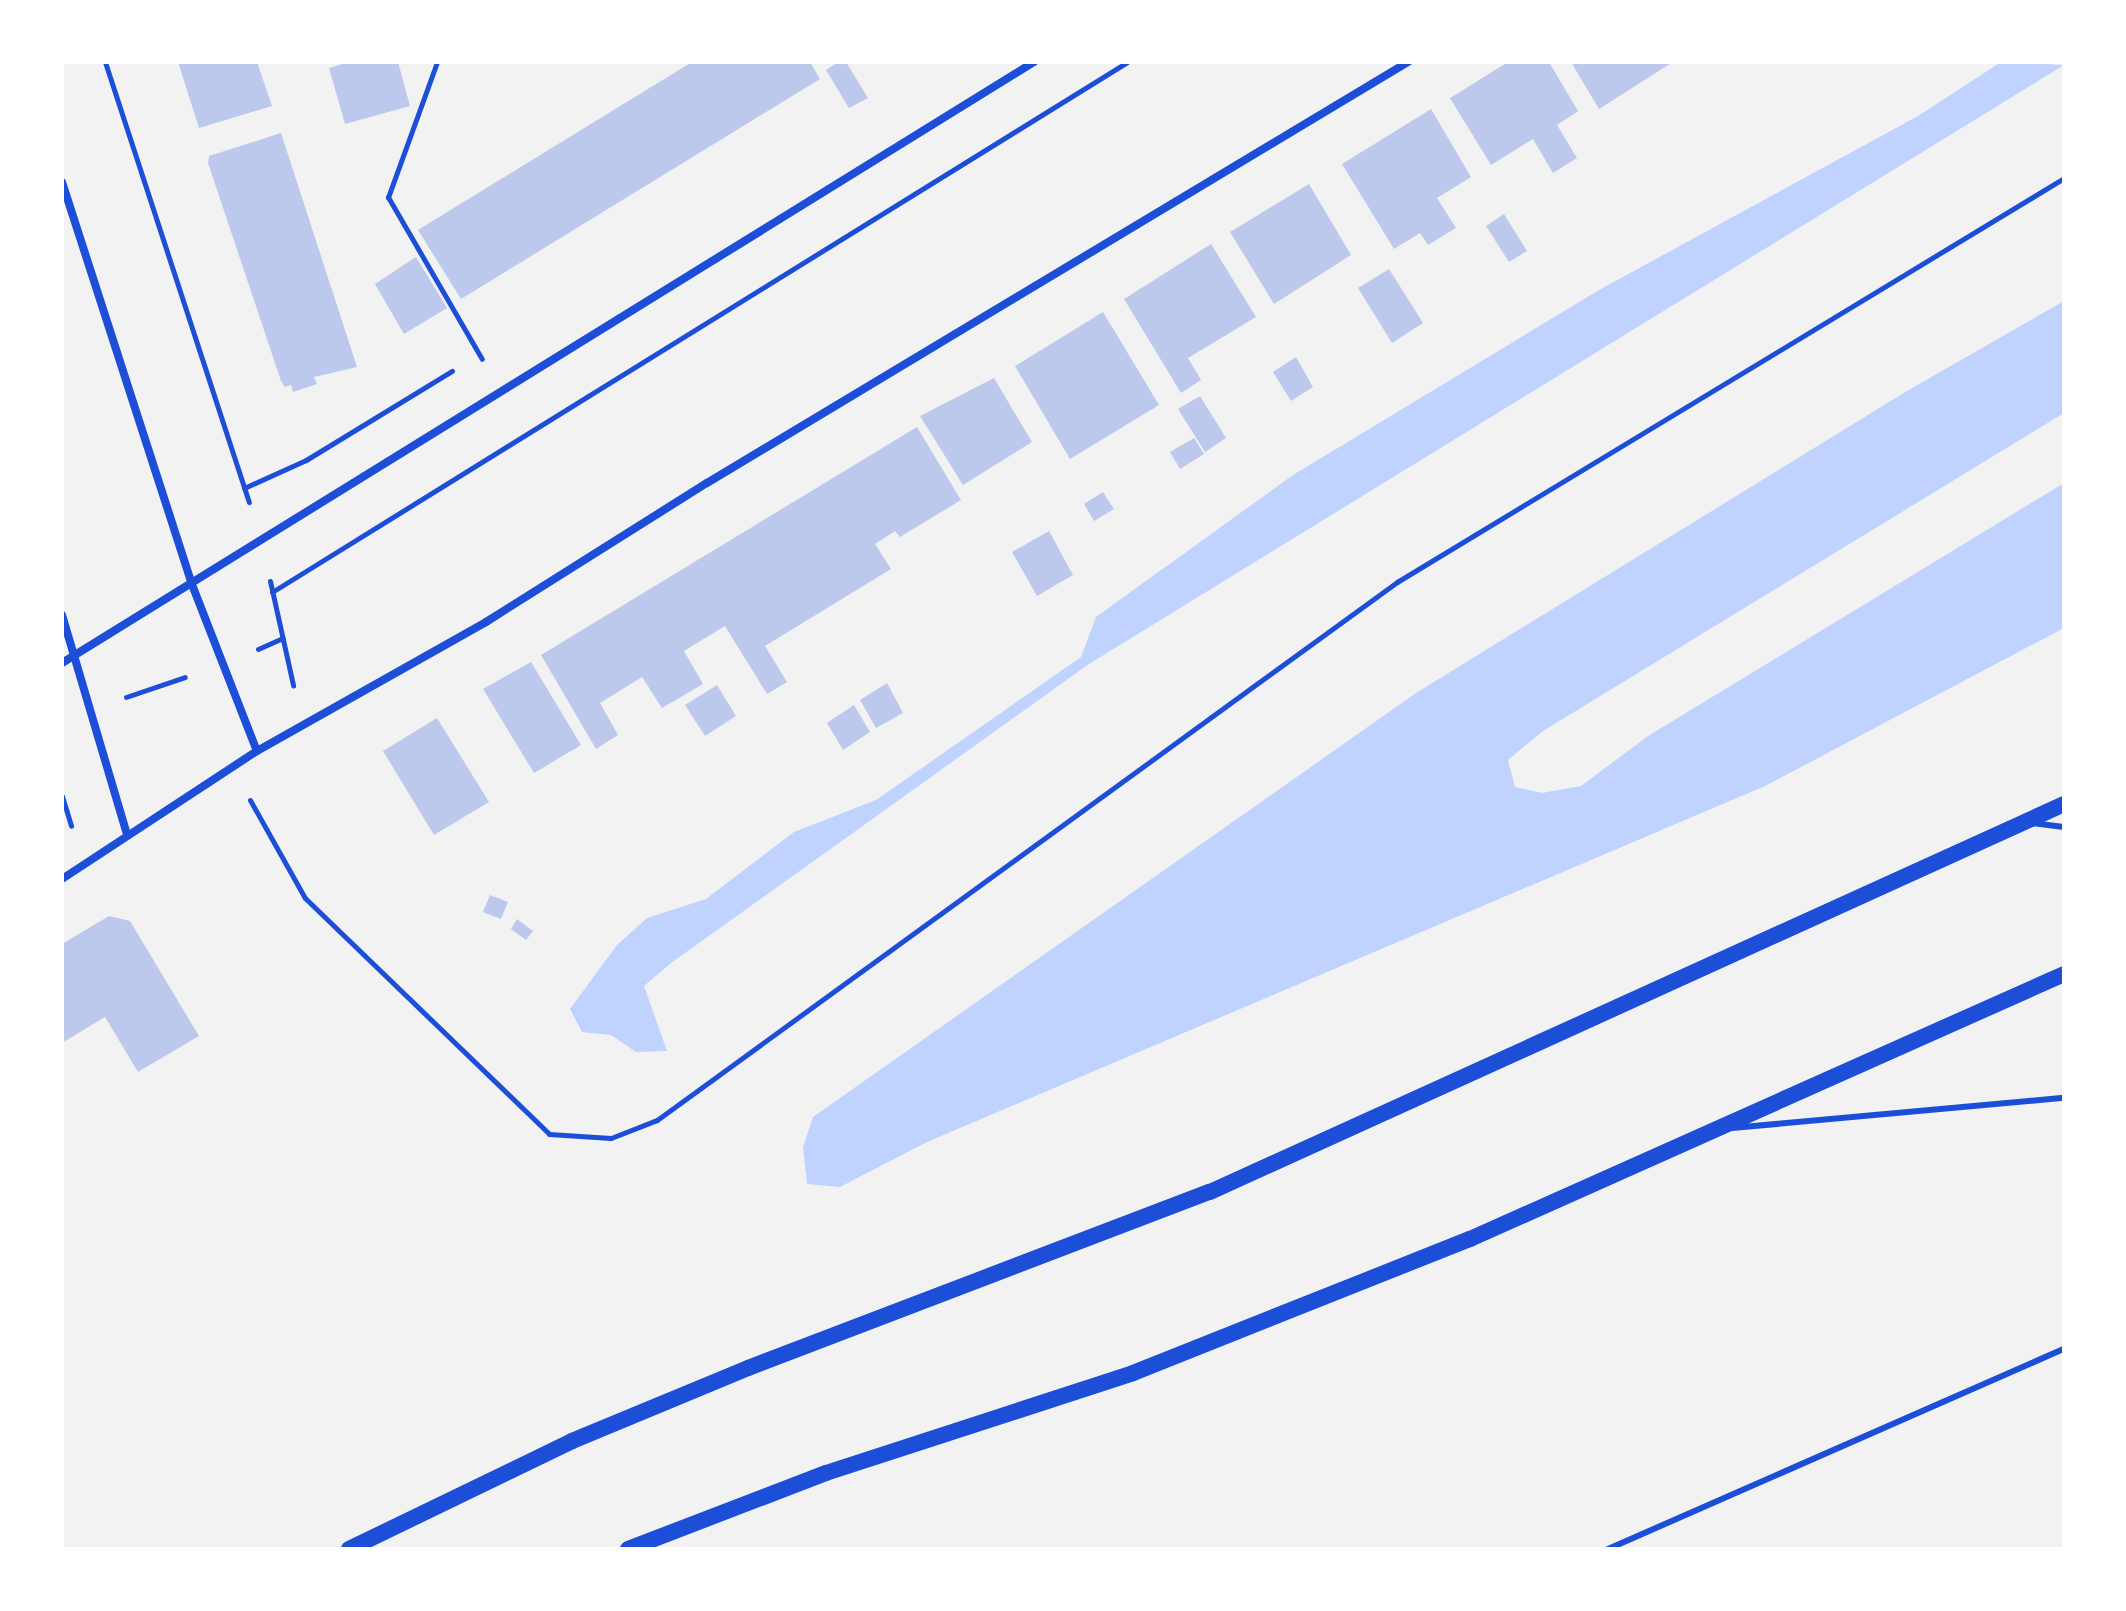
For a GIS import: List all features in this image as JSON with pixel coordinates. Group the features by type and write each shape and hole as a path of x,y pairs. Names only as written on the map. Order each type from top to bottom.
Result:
{"main road":[{"path":"349,1549 572,1441 748,1368 1210,1192 2064,804"},
{"path":"628,1549 826,1473 1133,1373 1470,1239 1724,1129 2064,974"}],"street":[{"path":"62,663 1034,62"},
{"path":"62,879 257,751 486,622 707,483 1408,62"},
{"path":"62,182 191,582 257,751"},
{"path":"62,615 127,835"}],"lane":[{"path":"2027,822 2064,827"},
{"path":"1724,1129 2064,1098"},
{"path":"1608,1549 2064,1349"}],"path":[{"path":"105,62 261,539 301,726"},
{"path":"437,62 388,197 479,354"},
{"path":"272,592 1127,62"},
{"path":"231,768 305,898 549,1134 611,1138 657,1120 1397,582 2064,178"},
{"path":"90,709 224,664"}],"water":[{"path":"2001,62 2064,65 1089,664 671,963 644,986 667,1051 636,1052 611,1035 582,1032 570,1009 617,945 647,918 706,899 794,832 876,800 1081,657 1096,617 1293,475 1599,290 1918,116"},
{"path":"2064,301 2064,413 1543,731 1508,760 1515,787 1542,793 1581,786 1648,736 2064,483 2064,628 1765,786 927,1142 840,1187 807,1184 803,1147 813,1117 1416,693 1907,391"}],"building":[{"path":"178,62 257,62 272,106 199,128"},
{"path":"349,62 398,62 410,106 345,124 329,68"},
{"path":"692,62 810,62 820,79 461,299 418,230"},
{"path":"838,62 846,62 868,98 849,108 826,70"},
{"path":"1508,62 1549,62 1578,111 1557,125 1577,158 1553,173 1533,139 1491,165 1450,98"},
{"path":"1571,62 1673,62 1599,109"},
{"path":"1431,109 1471,177 1437,198 1456,228 1428,245 1420,233 1394,249 1342,164"},
{"path":"281,133 357,367 314,377 317,384 293,392 291,385 285,387 281,381 208,163 209,156"},
{"path":"1309,184 1351,255 1274,304 1230,232"},
{"path":"1504,214 1527,251 1509,262 1486,226"},
{"path":"1211,244 1256,317 1188,358 1201,380 1181,393 1124,299"},
{"path":"416,257 447,308 404,334 375,284"},
{"path":"1389,269 1423,323 1392,343 1358,288"},
{"path":"1103,312 1159,405 1070,459 1015,366"},
{"path":"1296,357 1313,387 1291,401 1273,372"},
{"path":"994,378 1032,442 963,485 920,416"},
{"path":"1200,396 1226,438 1205,452 1178,409"},
{"path":"917,427 961,500 900,537 895,531 875,544 891,569 765,646 787,682 767,694 725,626 684,651 703,684 662,708 642,677 600,703 618,735 596,749 541,655"},
{"path":"1194,438 1204,454 1180,469 1170,452"},
{"path":"1103,492 1114,509 1094,521 1084,504"},
{"path":"1049,531 1073,575 1037,596 1012,552"},
{"path":"531,662 581,745 534,773 483,689"},
{"path":"887,683 903,713 876,728 860,700"},
{"path":"717,685 736,716 705,736 685,705"},
{"path":"854,705 870,732 843,750 827,723"},
{"path":"437,718 489,802 434,835 383,751"},
{"path":"490,895 508,902 501,919 483,912"},
{"path":"109,916 130,921 199,1036 138,1072 105,1017 62,1043 62,944"},
{"path":"517,919 533,931 526,940 511,929"}]}
